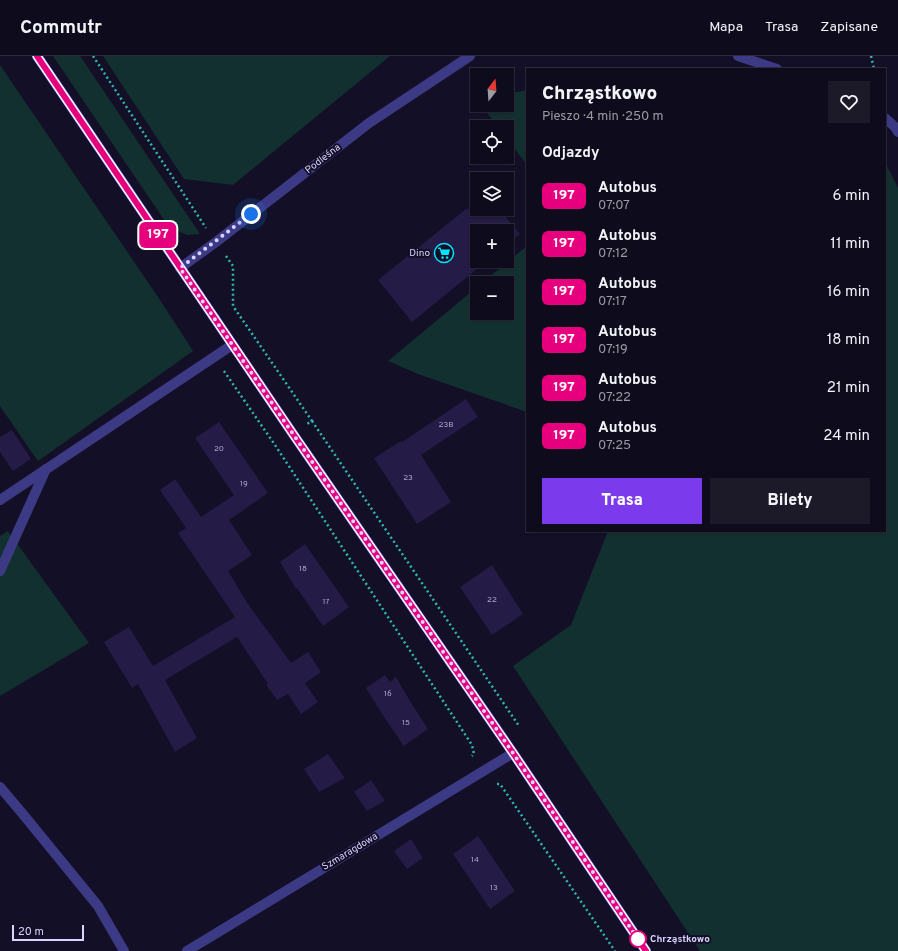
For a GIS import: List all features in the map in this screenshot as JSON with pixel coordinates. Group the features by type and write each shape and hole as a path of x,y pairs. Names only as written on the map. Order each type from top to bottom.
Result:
{"street":[{"path":"37,56 232,345 513,753 646,951"},
{"name":"Podleśna","path":"180,268 216,242 369,123 470,56"},
{"path":"738,56 774,68"},
{"path":"886,119 898,132"},
{"path":"0,500 232,345"},
{"path":"0,571 46,469"},
{"name":"Szmaragdowa","path":"187,951 513,753"},
{"path":"0,787 98,906 124,951"}],"path":[{"path":"871,56 874,68"},
{"path":"214,356 275,445 472,745 474,754 466,762 475,776 482,786 491,783 500,784 614,951"},
{"path":"312,421 519,726"}],"green space":[{"path":"53,56 80,56 200,234 187,235 169,227"},
{"path":"103,56 390,56 233,185 184,179"},
{"path":"0,65 193,351 38,461 0,406"},
{"path":"526,90 526,164 514,148 514,120 493,120 486,112 514,112 514,93"},
{"path":"887,166 898,188 898,951 700,951 513,666 571,625 608,532 886,532"},
{"path":"526,247 526,412 418,374 388,361 470,293 470,320 514,320 514,276 491,276 500,268 514,268 514,257"},
{"path":"8,531 89,643 0,696 0,536"}],"building":[{"name":"Dino","path":"466,209 470,209 470,216 505,216 512,224 470,224 470,268 478,268 412,322 378,280"},
{"name":"Dino","path":"514,227 520,234 514,239"},
{"path":"466,399 478,417 421,455 451,502 417,524 374,458 401,441 402,442"},
{"path":"219,422 268,493 229,520 252,555 228,571 248,604 291,663 308,652 321,672 305,683 318,702 301,714 288,694 277,700 266,685 268,684 237,637 165,680 197,738 175,752 138,684 132,688 104,642 129,627 153,666 235,617 178,533 186,528 160,490 175,479 201,517 234,495 195,438"},
{"path":"12,430 31,459 13,471 0,452 0,437"},
{"path":"305,544 349,607 323,626 297,588 296,589 280,562"},
{"path":"492,565 523,614 492,635 460,587"},
{"path":"385,675 390,682 396,677 428,729 404,746 366,688"},
{"path":"328,754 345,778 319,792 304,769"},
{"path":"371,780 385,801 367,811 354,792"},
{"path":"478,836 515,891 490,909 453,854"},
{"path":"411,839 423,858 407,869 394,851"}],"bus line":[{"name":"197","path":"37,56 293,434 513,753 646,951"}],"place":[{"name":"Dino","path":"444,253"},
{"name":"Chrząstkowo","path":"638,939"}],"route":[{"path":"251,214 180,268 513,753 638,939"}]}
